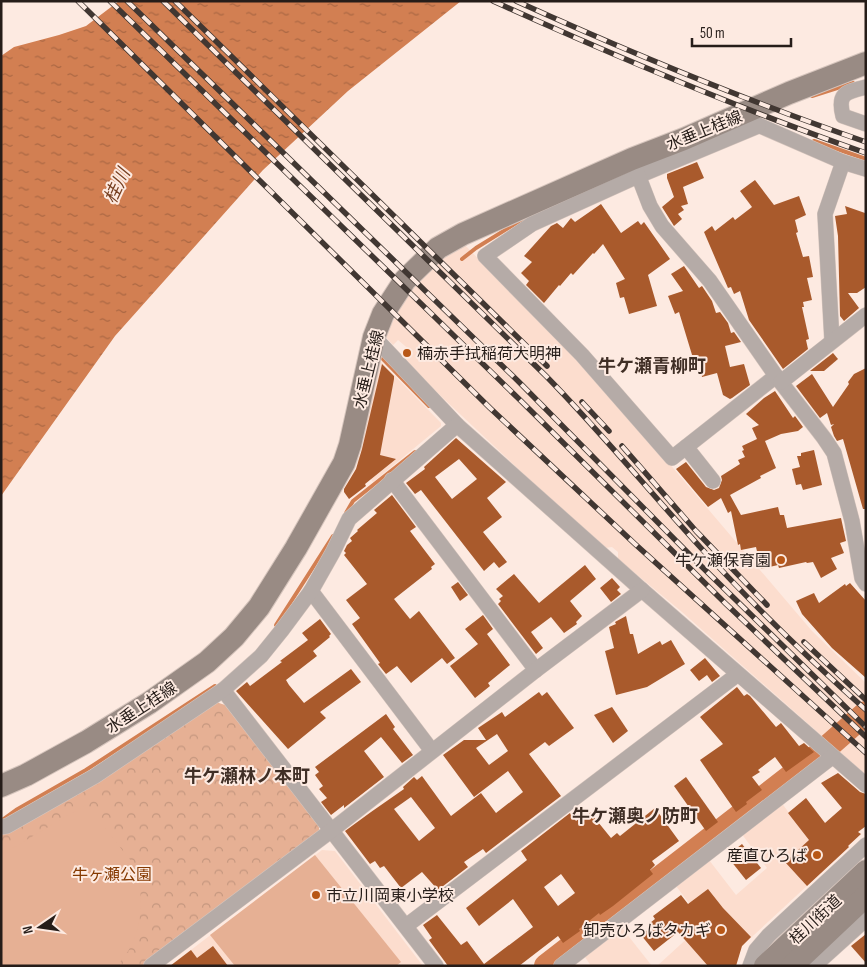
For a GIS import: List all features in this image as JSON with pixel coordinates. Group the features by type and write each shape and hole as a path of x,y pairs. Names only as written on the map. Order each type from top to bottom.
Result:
{"main road":[{"name":"水垂上桂線","path":"1,786 26,775 86,742 149,703 207,662 234,637 260,607 344,463 381,345 382,314 405,280 438,248 463,234 635,168 749,121 789,93 866,63"},
{"name":"桂川街道","path":"765,966 866,871"},
{"name":"桂川街道","path":"792,966 866,896"}],"street":[{"path":"866,87 846,92 842,96 841,101 843,116 866,124"},
{"path":"749,121 843,162 866,169"},
{"path":"832,341 825,214 843,162"},
{"path":"866,315 832,341 779,379 686,447 672,458 582,356 485,256 532,224 635,168 650,206 662,226 710,281 779,379 834,453 859,518 862,578 866,584"},
{"path":"381,345 457,425 866,786"},
{"path":"1,827 7,826 95,776 224,690 261,656 282,630 311,590 334,552 349,519 457,425"},
{"path":"686,447 713,481"},
{"path":"392,480 536,670"},
{"path":"311,590 432,751"},
{"path":"151,966 332,830 536,670 642,590"},
{"path":"406,926 738,674"},
{"path":"224,690 436,966"},
{"path":"561,966 828,753"},
{"path":"750,966 756,950 765,938 866,845"},
{"path":"814,966 866,919"}],"shaded area":[{"path":"462,242 587,371 662,455 812,631 866,683 866,775 682,612 618,559 618,552 612,547 605,548 528,478 404,360 411,351 398,340 393,345 385,336 398,312 398,301 441,253"},
{"path":"379,360 441,423 441,426 373,482 357,462 361,453"},
{"path":"781,802 806,836 824,821 849,847 741,947 736,966 657,966 704,923 676,886 709,860 736,895 767,868 741,833"},
{"name":"市立川岡東小学校","path":"322,850 335,851 423,966 170,966"},
{"path":"622,928 652,966 591,966 585,957"}],"green space":[{"name":"牛ヶ瀬公園","path":"216,702 225,705 319,824 319,833 143,966 1,966 1,835"},
{"path":"87,804 131,861 138,878 141,905 140,919 132,945 116,966 12,966 1,951 1,855"},
{"name":"市立川岡東小学校","path":"315,855 401,962 396,966 235,966 210,935"}],"water":[{"name":"桂川","path":"119,1 461,1 348,91 263,170 115,336 1,496 1,56 14,47 86,26"}],"building":[{"path":"697,162 704,178 683,187 688,204 681,206 684,210 678,214 682,219 674,226 662,207 674,197 667,174"},
{"path":"755,180 774,205 799,196 806,215 795,220 798,232 796,233 803,257 809,256 813,277 807,278 812,300 803,302 804,307 802,307 809,339 806,340 808,349 783,369 749,320 740,291 734,294 731,287 728,288 704,232 712,226 715,231 733,217 735,220 752,207 740,191"},
{"path":"601,204 621,233 638,221 641,225 644,222 670,259 648,275 657,306 629,314 624,297 620,298 616,283 625,279 603,244 573,275 571,273 559,285 544,303 526,285 529,281 521,273 532,262 524,256 551,226 557,223 563,228 571,218 575,222"},
{"path":"845,206 865,213 866,287 857,293 848,293 859,308 844,321 840,316 838,236 835,216 847,214"},
{"path":"684,266 699,288 702,286 712,301 716,313 720,312 728,323 731,333 734,332 741,342 725,346 730,367 744,364 750,385 730,399 723,395 717,373 702,377 700,367 696,368 679,312 675,314 668,296 683,291 671,274"},
{"path":"833,353 838,359 824,371 810,371"},
{"path":"382,364 394,376 394,379 380,455 396,459 349,499 344,489 356,469"},
{"path":"866,368 866,509 863,509 843,439 837,441 831,427 834,424 831,425 827,413 820,418 796,386 812,374 833,407 854,374"},
{"path":"775,391 793,418 795,416 803,427 798,431 781,434 765,441 776,468 730,495 741,515 778,507 780,515 784,515 787,528 841,518 846,541 840,543 844,553 831,558 837,569 821,578 813,562 779,568 778,565 761,569 756,547 741,550 740,544 738,545 731,511 728,513 721,498 708,507 676,469 686,462 706,487 714,490 719,488 722,480 721,476 740,464 738,460 745,457 742,446 757,439 752,428 759,425 746,414"},
{"path":"456,438 506,482 487,498 502,517 483,532 507,562 499,568 494,562 484,571 421,490 415,494 406,483 425,469 424,467","holes":["459,459 477,479 452,499 435,477"]},
{"path":"814,450 822,485 803,490 801,484 796,485 792,469 800,467 797,456"},
{"path":"392,495 416,527 410,531 435,564 431,567 432,569 394,599 410,619 419,611 455,658 447,664 442,658 411,683 397,666 386,674 378,664 380,663 352,624 360,618 346,600 367,584 344,555 346,553 344,551 352,541 350,538 377,513 374,510"},
{"path":"585,565 596,579 570,601 582,616 576,622 577,624 564,633 551,617 531,632 543,648 536,654 498,604 501,601 499,599 503,596 496,589 514,574 539,603"},
{"path":"612,578 620,587 617,590 621,594 611,602 600,588"},
{"path":"458,582 468,595 460,601 451,587"},
{"path":"850,583 866,601 866,678 832,648 802,614 796,601 814,593 819,603 845,584 846,586"},
{"path":"483,615 493,629 487,634 510,665 488,683 490,686 475,698 450,666 478,644 465,629"},
{"path":"626,616 630,634 633,634 638,654 660,641 662,645 671,640 685,664 647,687 616,695 605,651 614,648 609,627"},
{"path":"320,619 331,634 330,637 313,651 317,656 286,680 289,685 304,703 351,669 361,682 320,712 326,718 288,749 236,691 247,682 250,686 308,640 302,633"},
{"path":"705,658 720,676 712,682 707,675 699,681 690,670"},
{"path":"737,687 744,696 747,694 750,696 776,727 781,723 799,746 804,743 814,752 786,772 775,757 758,770 760,772 752,777 762,790 736,812 700,760 723,744 700,717"},
{"path":"539,692 542,696 547,692 574,728 549,746 545,742 529,754 561,796 486,853 483,849 464,862 468,867 438,890 422,872 401,888 384,866 380,868 375,861 370,864 345,831 404,789 403,787 414,777 417,780 422,776 451,816 481,793 496,813 523,792 508,771 474,797 443,755 464,740 486,740 478,728 502,712 505,717","holes":["497,734 508,751 489,765 476,748","411,797 435,828 419,841 394,809"]},
{"path":"612,707 628,731 613,743 594,715"},
{"path":"386,714 395,727 393,729 413,755 402,763 381,737 364,751 384,777 344,808 344,805 331,815 321,802 327,798 319,789 323,786 315,775 319,772 315,767"},
{"path":"838,773 860,792 866,794 866,826 858,832 861,834 849,847 807,886 785,862 809,840 788,813 806,798 825,823 842,808 821,783"},
{"path":"686,777 718,822 706,831 674,786"},
{"path":"655,808 679,841 652,861 655,865 650,870 653,874 613,906 600,915 599,913 579,929 580,931 563,943 558,936 519,966 448,966 429,940 432,938 423,925 437,915 461,945 467,941 484,964 533,927 513,899 479,926 466,908 527,860 521,851 570,813 576,821 589,811 611,838 617,833 620,836","holes":["561,874 575,893 558,906 544,887"]},
{"path":"742,844 761,868 746,880 727,856"},
{"name":"卸売ひろばタカギ","path":"708,889 723,908 751,937 742,946 736,966 708,966 678,932 654,951 641,935 653,926 650,923 655,919 653,916 681,895 688,904"},
{"path":"866,934 866,963 851,946"},
{"path":"213,946 228,966 170,966 191,950 197,958"}],"waterway":[{"path":"812,96 853,83"},
{"path":"814,141 866,159"},
{"path":"462,259 476,248 523,219"},
{"path":"384,354 383,359 429,406"},
{"path":"346,513 353,501 415,452"},
{"path":"276,625 333,536"},
{"path":"1,821 16,810 86,770 215,686"},
{"path":"546,966 817,756 866,713"}],"railway":[{"path":"78,1 490,408 635,544 866,753"},
{"path":"110,1 519,399 725,603 866,737"},
{"path":"127,1 518,381 697,562 866,727"},
{"path":"163,1 546,376 761,611 866,710"},
{"path":"175,1 547,366"},
{"path":"493,1 678,81 866,153"},
{"path":"516,1 690,76 866,142"},
{"path":"582,402 609,431"},
{"path":"622,446 696,531 767,605"},
{"path":"804,642 866,700"}],"place":[{"name":"楠赤手拭稲荷大明神","path":"407,353"},
{"name":"牛ケ瀬保育園","path":"781,560"},
{"name":"産直ひろば","path":"817,855"},
{"name":"市立川岡東小学校","path":"316,895"},
{"name":"卸売ひろばタカギ","path":"721,930"}],"district":[{"name":"牛ケ瀬青柳町","path":"652,366"},
{"name":"牛ケ瀬林ノ本町","path":"247,776"},
{"name":"牛ケ瀬奥ノ防町","path":"635,816"}]}
